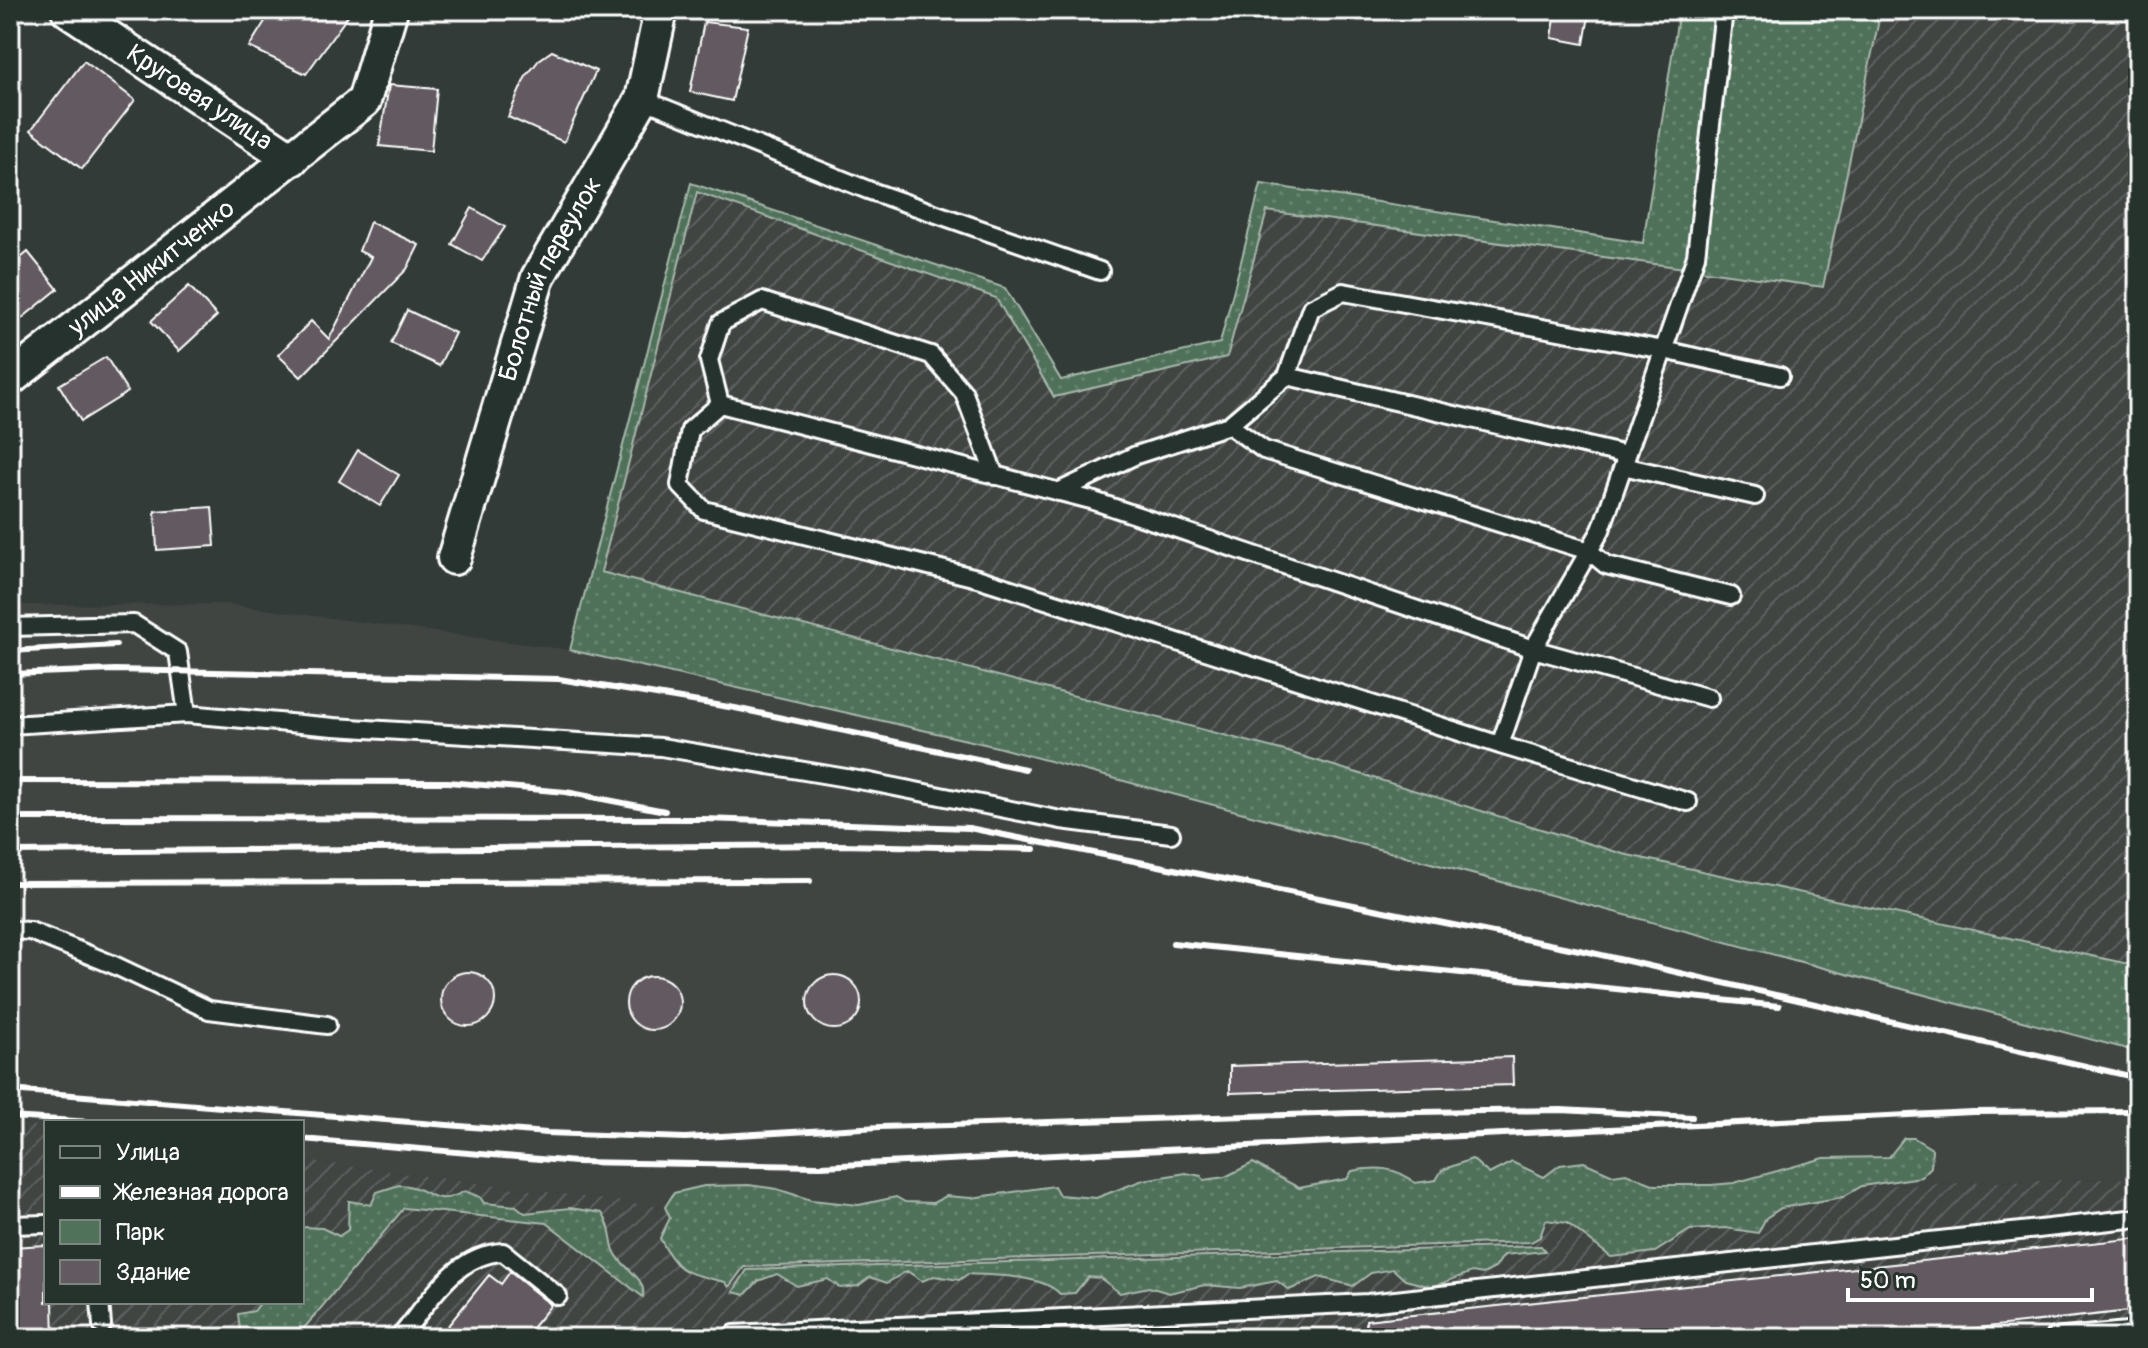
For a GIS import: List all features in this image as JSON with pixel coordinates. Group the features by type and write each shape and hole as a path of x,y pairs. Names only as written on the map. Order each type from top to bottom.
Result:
{"street":[{"name":"Круговая улица","path":"68,10 292,159"},
{"name":"улица Никитченко","path":"10,379 364,101 391,10"},
{"name":"Болотный переулок","path":"454,558 538,277 642,99 661,10"}],"lane":[{"path":"1500,745 1533,649 1601,530 1696,256 1724,10"},
{"path":"642,99 868,190 1100,271"},
{"path":"1058,492 1136,455 1229,425 1287,376 1311,308 1343,292 1664,350 1780,376"},
{"path":"720,404 709,360 721,323 762,301 931,355 964,393 995,476"},
{"path":"1287,376 1625,460 1755,496"},
{"path":"720,404 1058,492 1533,649 1709,698"},
{"path":"720,404 690,430 680,485 704,510 977,578 1688,802"},
{"path":"1229,425 1264,450 1589,551 1606,565 1731,596"},
{"path":"10,627 134,624 178,652 187,714"},
{"path":"10,725 187,714 334,727 661,747 870,782 1061,820 1171,834"},
{"path":"10,930 30,931 114,965 209,1010 327,1025"},
{"path":"729,1338 734,1334 1368,1303 2138,1218"},
{"path":"10,1225 44,1224"},
{"path":"399,1338 460,1266 489,1253 503,1252 558,1296"},
{"path":"100,1304 102,1325"},
{"path":"2053,1338 2138,1330"}],"shaded area":[{"path":"1881,10 2138,10 2138,966 1623,854 1285,751 601,572 697,192 996,298 1054,397 1227,357 1266,211 1823,287"},
{"path":"226,604 570,650 993,746 2138,1052 2138,1178 738,1217 304,1160 304,1120 44,1120 44,1127 10,1122 10,605"},
{"path":"10,1122 44,1127 44,1304 304,1304 304,1160 738,1217 2138,1178 2138,1338 10,1338"}],"green space":[{"path":"1679,10 1881,10 1823,287 1267,211 1227,357 1054,397 996,298 697,192 601,572 1285,751 1623,854 2138,966 2138,1052 993,746 570,650 691,183 1005,288 1061,380 1220,343 1261,184 1643,243"},
{"path":"1904,1138 1914,1138 1932,1149 1931,1167 1921,1177 1862,1186 1843,1197 1781,1208 1766,1218 1758,1233 1726,1228 1690,1230 1655,1252 1611,1257 1567,1223 1546,1220 1540,1237 1531,1242 744,1267 729,1287 725,1282 686,1271 673,1260 660,1238 670,1218 665,1207 674,1193 704,1186 749,1185 777,1189 811,1200 859,1205 896,1197 905,1202 933,1203 946,1196 971,1198 1054,1186 1059,1195 1096,1198 1143,1180 1186,1173 1201,1176 1204,1180 1225,1177 1253,1163 1299,1188 1347,1179 1352,1171 1369,1169 1401,1173 1415,1183 1436,1180 1442,1170 1472,1159 1489,1174 1512,1162 1544,1177 1560,1165 1584,1162 1613,1175 1626,1173 1655,1185 1711,1185 1734,1183 1824,1158 1889,1157"},
{"path":"399,1185 445,1198 465,1191 480,1197 484,1203 516,1206 525,1213 570,1208 602,1213 616,1254 640,1281 643,1297 547,1223 404,1208 296,1338 241,1338 238,1314 254,1311 259,1304 304,1304 304,1227 322,1228 339,1236 348,1230 349,1201 371,1205 377,1192"},
{"path":"1541,1246 1545,1251 1504,1255 1495,1268 1483,1274 1472,1272 1432,1287 1405,1280 1393,1269 1371,1273 1353,1286 1319,1277 1289,1290 1277,1281 1240,1288 1205,1285 1169,1293 1149,1287 1120,1293 1100,1278 1088,1277 1075,1293 1060,1294 1042,1283 1017,1277 968,1274 959,1280 934,1276 922,1281 907,1271 887,1283 870,1277 858,1286 840,1288 828,1279 797,1286 777,1274 758,1281 745,1295 733,1292 747,1270"}],"building":[{"path":"272,10 352,10 306,74 249,47"},
{"path":"1556,10 1590,10 1584,44 1552,38"},
{"path":"704,22 748,27 732,101 690,92"},
{"path":"552,51 596,71 564,142 508,117 525,78 539,60"},
{"path":"84,61 135,100 82,169 31,130"},
{"path":"389,85 437,89 431,151 379,146"},
{"path":"472,208 505,227 482,261 452,244"},
{"path":"370,222 419,245 407,269 301,377 278,355 311,321 329,339 371,257 359,251"},
{"path":"28,252 58,289 10,328 10,267"},
{"path":"189,286 217,316 179,351 151,321"},
{"path":"407,310 455,333 439,366 391,343"},
{"path":"106,357 128,392 81,421 59,385"},
{"path":"358,450 399,475 380,506 339,481"},
{"path":"212,507 215,546 157,550 155,511"},
{"path":"468,972 487,980 495,999 487,1018 468,1026 449,1018 441,999 449,980"},
{"path":"834,975 853,983 861,1002 853,1021 834,1029 815,1021 807,1002 815,983"},
{"path":"653,976 672,984 680,1003 672,1022 653,1030 634,1022 626,1003 634,984"},
{"path":"1512,1057 1513,1085 1230,1093 1230,1066"},
{"path":"2138,1238 2138,1310 1888,1338 1367,1338 1366,1320"},
{"path":"44,1245 44,1304 53,1304 54,1338 10,1338 10,1247"},
{"path":"510,1272 551,1305 524,1338 438,1338 489,1275 501,1284"}],"railway":[{"path":"10,651 116,645"},
{"path":"10,674 115,670 559,679 735,708 1025,769"},
{"path":"10,781 448,782 566,792 665,811"},
{"path":"10,818 704,819 969,828 1584,951 2138,1078"},
{"path":"10,852 839,845 1034,849"},
{"path":"10,883 810,881"},
{"path":"1173,943 1779,1006"},
{"path":"10,1090 547,1133 685,1138 880,1127 1352,1113 1561,1110 1692,1117"},
{"path":"304,1139 575,1162 821,1166 1973,1112 2138,1111"},
{"path":"10,1117 59,1120"}]}
